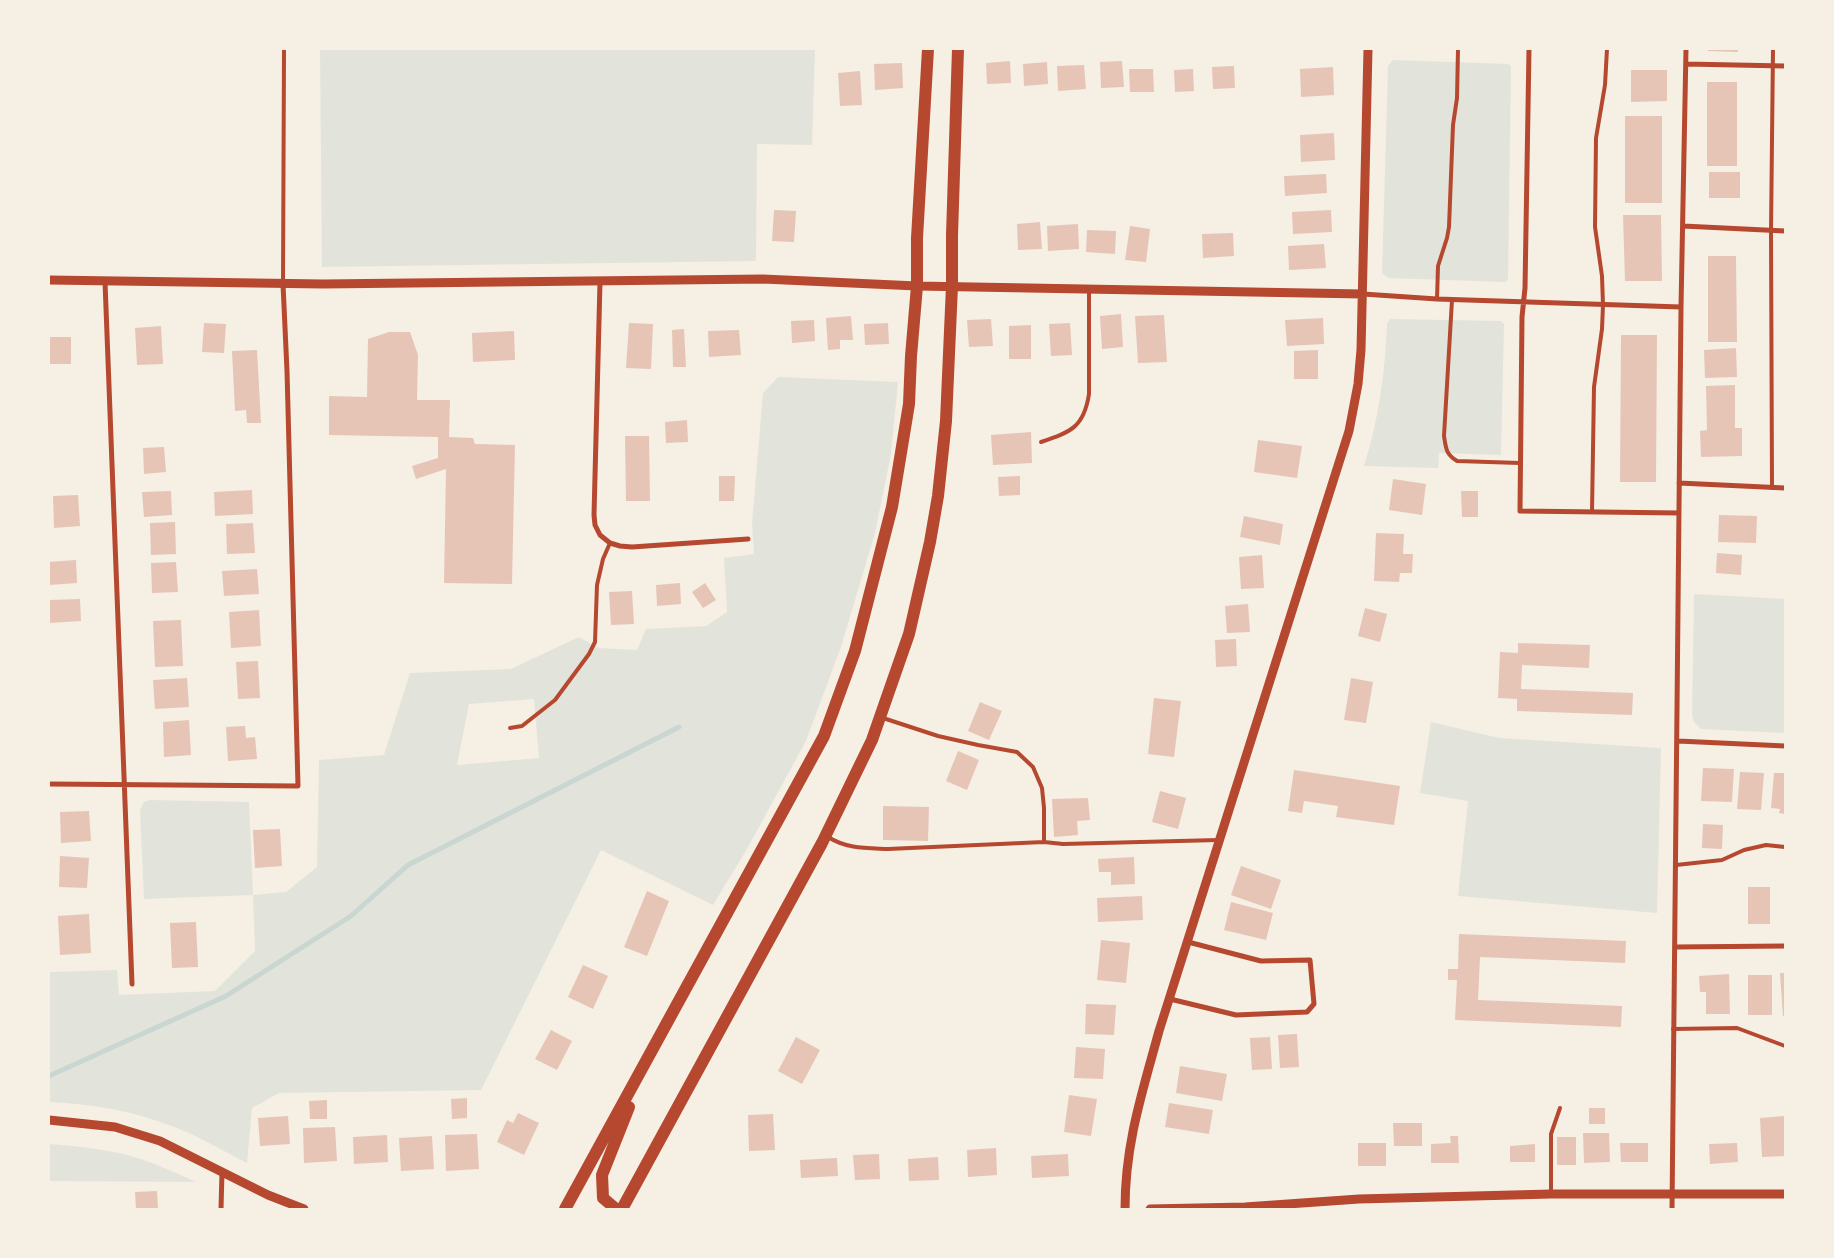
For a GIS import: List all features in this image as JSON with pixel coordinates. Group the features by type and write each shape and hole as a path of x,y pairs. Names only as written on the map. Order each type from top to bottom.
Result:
{"main road":[{"path":"565,1209 824,736 855,650 892,507 909,404 916,286 916,238 928,49"},
{"path":"622,1209 826,835 872,740 909,634 930,542 938,496 946,421 952,286 958,49"},
{"path":"616,1209 603,1198 602,1175 652,1051"}],"street":[{"path":"1125,1209 1125,1177 1136,1113 1170,999 1349,431 1358,384 1363,294 1368,49"},
{"path":"1528,49 1520,511 1679,514"},
{"path":"1672,1209 1681,307 1686,49"},
{"path":"1686,64 1785,66"},
{"path":"1683,226 1785,231"},
{"path":"49,280 283,284 763,279 916,286 1363,294 1452,300 1681,307"},
{"path":"105,282 132,984"},
{"path":"600,282 594,515 595,525 600,535 610,543 632,547 748,539"},
{"path":"49,784 298,786 283,284"},
{"path":"1679,483 1785,488"},
{"path":"1678,741 1785,746"},
{"path":"1170,999 1236,1015 1307,1012 1314,1004 1310,960 1261,961 1188,942"},
{"path":"1675,947 1785,946"},
{"path":"49,1120 116,1127 160,1141 268,1195 304,1209"},
{"path":"222,1172 222,1209"},
{"path":"1150,1209 1245,1207 1359,1199 1551,1194 1785,1194"}],"lane":[{"path":"283,284 284,49"},
{"path":"1437,299 1438,266 1448,238 1453,126 1457,98 1458,49"},
{"path":"1592,512 1594,386 1602,329 1603,305 1602,276 1595,228 1596,138 1605,85 1607,49"},
{"path":"1772,488 1771,231 1773,49"},
{"path":"1041,442 1054,438 1075,427 1086,409 1089,376 1089,289"},
{"path":"1452,300 1444,436 1446,449 1450,457 1458,461 1520,462"},
{"path":"510,728 522,726 555,700 589,654 595,642 597,586 603,559 610,543"},
{"path":"880,717 938,736 1017,752 1033,767 1042,788 1044,842"},
{"path":"826,835 840,844 888,849 1044,842 1063,844 1220,839"},
{"path":"1676,865 1722,860 1744,850 1766,845 1785,848"},
{"path":"1673,1029 1737,1028 1785,1046"},
{"path":"1551,1194 1551,1134 1560,1108"}],"shaded area":[{"path":"320,49 815,49 812,145 757,144 756,261 322,267"},
{"path":"1393,60 1508,64 1511,66 1508,280 1504,282 1388,278 1382,273 1388,66"},
{"path":"1390,319 1501,321 1504,324 1501,455 1439,453 1438,468 1364,466 1377,413 1385,359 1387,323"},
{"path":"778,377 898,382 891,454 875,533 841,647 806,741 747,849 713,905 601,850 481,1090 279,1093 252,1108 247,1163 193,1135 159,1121 81,1104 49,1102 49,972 117,970 119,995 215,991 255,951 253,895 286,892 317,867 319,760 384,755 410,673 511,669 579,637 599,648 637,650 646,629 706,626 727,612 724,558 754,554 752,524 763,393","holes":["534,699 539,758 457,765 469,704"]},
{"path":"1694,594 1785,599 1785,733 1701,729 1694,722 1692,715"},
{"path":"1431,722 1499,738 1661,748 1657,913 1458,896 1468,801 1420,793"},
{"path":"150,800 249,802 253,895 144,899 140,810 144,802"},
{"path":"49,1144 77,1146 132,1156 196,1182 49,1181"}],"building":[{"path":"1708,49 1738,49 1738,52 1708,51"},
{"path":"1010,61 1011,83 987,84 986,63"},
{"path":"1122,61 1124,87 1101,88 1100,62"},
{"path":"1047,62 1048,84 1024,86 1023,64"},
{"path":"902,63 903,88 875,90 874,64"},
{"path":"1084,65 1086,89 1058,91 1057,66"},
{"path":"1234,66 1235,88 1213,89 1212,67"},
{"path":"1333,67 1334,95 1301,97 1300,69"},
{"path":"1129,69 1153,69 1154,92 1130,92"},
{"path":"1193,69 1194,91 1175,92 1174,70"},
{"path":"1631,70 1667,70 1667,101 1631,102"},
{"path":"860,71 862,105 840,106 838,73"},
{"path":"1707,82 1737,82 1737,166 1707,166"},
{"path":"1625,116 1662,116 1662,203 1625,203"},
{"path":"1334,133 1335,160 1301,162 1300,135"},
{"path":"1709,172 1740,172 1740,198 1709,198"},
{"path":"1326,174 1327,193 1285,196 1284,176"},
{"path":"774,210 796,211 794,242 772,241"},
{"path":"1331,210 1332,232 1293,234 1292,212"},
{"path":"1623,215 1661,215 1662,281 1625,281"},
{"path":"1040,222 1042,249 1018,250 1017,224"},
{"path":"1078,224 1079,249 1048,251 1047,226"},
{"path":"1130,226 1150,229 1146,262 1125,260"},
{"path":"1087,230 1116,231 1115,254 1086,252"},
{"path":"1233,233 1234,256 1203,258 1202,234"},
{"path":"1324,244 1326,268 1289,270 1288,246"},
{"path":"1708,256 1736,256 1737,342 1708,342"},
{"path":"1121,314 1123,347 1102,349 1100,316"},
{"path":"1164,315 1167,362 1138,363 1135,316"},
{"path":"851,316 853,340 840,340 840,349 828,350 826,318"},
{"path":"1323,318 1324,344 1287,346 1285,320"},
{"path":"991,319 993,346 969,347 967,320"},
{"path":"814,320 815,341 792,343 791,321"},
{"path":"204,323 226,324 224,353 202,352"},
{"path":"629,323 653,324 651,369 626,368"},
{"path":"888,323 889,344 865,345 864,324"},
{"path":"1070,323 1072,355 1051,356 1049,324"},
{"path":"1031,325 1031,359 1009,359 1009,326"},
{"path":"161,326 163,364 137,365 135,328"},
{"path":"684,329 686,367 673,367 672,330"},
{"path":"739,330 741,355 709,357 708,331"},
{"path":"514,331 515,360 473,362 472,333"},
{"path":"389,332 410,332 418,355 417,400 450,400 449,437 473,438 475,444 515,445 512,584 444,583 446,469 416,479 412,466 438,458 438,437 329,435 329,396 367,397 368,339"},
{"path":"1621,335 1657,335 1656,482 1620,482"},
{"path":"49,337 71,337 71,364 49,364"},
{"path":"1736,348 1737,377 1705,378 1704,350"},
{"path":"257,350 261,423 247,423 246,410 235,411 232,351"},
{"path":"1318,350 1318,379 1294,379 1294,351"},
{"path":"1735,385 1735,428 1742,428 1742,456 1701,457 1700,431 1707,430 1706,386"},
{"path":"687,420 688,442 666,443 665,422"},
{"path":"1031,432 1032,463 993,465 991,435"},
{"path":"625,436 649,436 650,501 626,501"},
{"path":"1258,440 1302,446 1297,478 1254,472"},
{"path":"164,447 166,472 144,474 143,448"},
{"path":"719,476 735,476 734,501 719,501"},
{"path":"1020,476 1020,495 999,496 998,477"},
{"path":"1393,479 1426,484 1422,515 1389,510"},
{"path":"252,490 253,514 215,516 214,492"},
{"path":"171,491 172,515 144,517 142,492"},
{"path":"1461,491 1478,491 1478,517 1462,517"},
{"path":"78,495 80,526 54,528 53,496"},
{"path":"1719,515 1757,516 1756,543 1718,542"},
{"path":"1244,516 1283,524 1280,545 1240,537"},
{"path":"175,522 176,554 151,555 150,523"},
{"path":"253,523 255,553 227,554 226,524"},
{"path":"1376,533 1404,534 1403,554 1413,554 1412,573 1400,573 1399,582 1374,581"},
{"path":"1717,553 1742,555 1741,575 1716,573"},
{"path":"1262,555 1264,588 1241,589 1239,557"},
{"path":"76,560 77,583 49,585 49,562"},
{"path":"176,562 178,592 152,593 151,563"},
{"path":"257,569 259,594 224,596 222,571"},
{"path":"680,583 681,604 657,606 656,585"},
{"path":"705,583 716,600 703,608 692,592"},
{"path":"632,591 634,624 611,625 609,592"},
{"path":"80,599 81,621 49,623 49,600"},
{"path":"1248,604 1250,632 1227,633 1225,606"},
{"path":"1365,608 1387,614 1380,642 1358,636"},
{"path":"259,610 261,646 231,648 229,612"},
{"path":"181,620 183,666 155,667 153,621"},
{"path":"1236,639 1237,666 1216,667 1215,640"},
{"path":"1518,643 1590,645 1589,668 1522,665 1521,689 1633,693 1632,715 1517,711 1517,699 1498,698 1500,652 1518,653"},
{"path":"258,661 260,698 238,699 236,662"},
{"path":"187,678 189,707 155,709 153,680"},
{"path":"1351,678 1373,682 1366,723 1344,720"},
{"path":"1154,698 1181,701 1174,757 1148,754"},
{"path":"980,702 1002,711 989,740 968,731"},
{"path":"189,720 191,755 164,757 163,722"},
{"path":"245,726 246,738 255,737 257,759 228,761 226,727"},
{"path":"958,751 979,760 967,790 946,781"},
{"path":"1703,768 1734,769 1732,802 1701,801"},
{"path":"1294,770 1400,786 1394,825 1336,817 1338,806 1304,801 1302,813 1288,811"},
{"path":"1740,772 1764,773 1761,810 1737,809"},
{"path":"1774,773 1785,773 1785,814 1779,813 1780,809 1771,808"},
{"path":"1160,791 1186,798 1178,829 1152,822"},
{"path":"1088,798 1090,820 1077,821 1078,835 1054,837 1052,799"},
{"path":"883,806 929,807 928,841 883,840"},
{"path":"89,811 91,841 61,843 60,812"},
{"path":"1703,824 1723,825 1722,849 1702,848"},
{"path":"280,829 282,866 255,868 253,830"},
{"path":"60,856 89,858 87,888 59,887"},
{"path":"1134,857 1135,884 1111,885 1111,872 1099,872 1098,859"},
{"path":"1241,866 1281,880 1271,909 1231,895"},
{"path":"1748,887 1770,887 1770,924 1748,924"},
{"path":"647,891 669,901 647,956 624,947"},
{"path":"1142,896 1143,920 1098,922 1097,898"},
{"path":"1231,902 1273,913 1266,940 1224,930"},
{"path":"89,914 91,953 60,955 58,916"},
{"path":"196,922 198,967 172,968 170,923"},
{"path":"1459,934 1626,941 1625,963 1480,957 1478,1000 1622,1006 1621,1027 1455,1020 1457,980 1448,980 1448,969 1458,969"},
{"path":"1101,940 1130,943 1126,983 1097,980"},
{"path":"583,965 608,976 593,1009 568,997"},
{"path":"1780,973 1785,973 1785,1016 1783,1016"},
{"path":"1729,974 1730,1014 1706,1014 1706,992 1700,992 1699,976"},
{"path":"1748,975 1772,975 1772,1015 1748,1015"},
{"path":"1086,1004 1116,1005 1114,1035 1085,1034"},
{"path":"551,1030 572,1041 557,1070 535,1059"},
{"path":"1297,1034 1299,1067 1280,1068 1278,1035"},
{"path":"796,1037 820,1050 802,1084 778,1071"},
{"path":"1270,1037 1272,1069 1252,1070 1250,1038"},
{"path":"1076,1047 1105,1049 1103,1079 1074,1078"},
{"path":"1180,1066 1227,1074 1222,1101 1176,1093"},
{"path":"1069,1095 1097,1099 1091,1136 1064,1132"},
{"path":"467,1098 467,1118 452,1119 451,1099"},
{"path":"327,1100 327,1119 310,1119 309,1101"},
{"path":"1169,1103 1213,1110 1209,1134 1165,1127"},
{"path":"1589,1108 1605,1108 1605,1124 1589,1124"},
{"path":"518,1113 539,1123 524,1155 497,1142 507,1120 513,1123"},
{"path":"773,1114 775,1150 749,1151 748,1115"},
{"path":"288,1116 290,1144 260,1146 258,1118"},
{"path":"1784,1116 1785,1156 1762,1157 1760,1118"},
{"path":"1393,1123 1422,1123 1422,1146 1394,1146"},
{"path":"335,1127 337,1161 304,1163 303,1128"},
{"path":"1583,1133 1609,1133 1610,1162 1584,1163"},
{"path":"477,1134 479,1169 446,1171 445,1135"},
{"path":"387,1135 388,1162 354,1164 353,1137"},
{"path":"432,1136 434,1169 401,1171 399,1138"},
{"path":"1450,1136 1458,1136 1459,1163 1431,1163 1431,1144 1451,1143"},
{"path":"1557,1137 1576,1137 1576,1165 1557,1165"},
{"path":"1358,1143 1386,1143 1386,1166 1358,1166"},
{"path":"1620,1143 1648,1143 1648,1162 1621,1162"},
{"path":"1737,1143 1738,1162 1710,1164 1709,1144"},
{"path":"1535,1144 1535,1162 1510,1162 1510,1146"},
{"path":"996,1148 997,1175 968,1177 967,1150"},
{"path":"879,1154 880,1179 855,1180 853,1155"},
{"path":"1068,1154 1069,1176 1032,1178 1031,1156"},
{"path":"938,1157 939,1180 909,1181 908,1159"},
{"path":"837,1158 838,1176 801,1178 800,1160"},
{"path":"157,1191 158,1209 136,1209 135,1192"}],"waterway":[{"path":"49,1076 226,996 351,916 408,865 679,727"}]}
